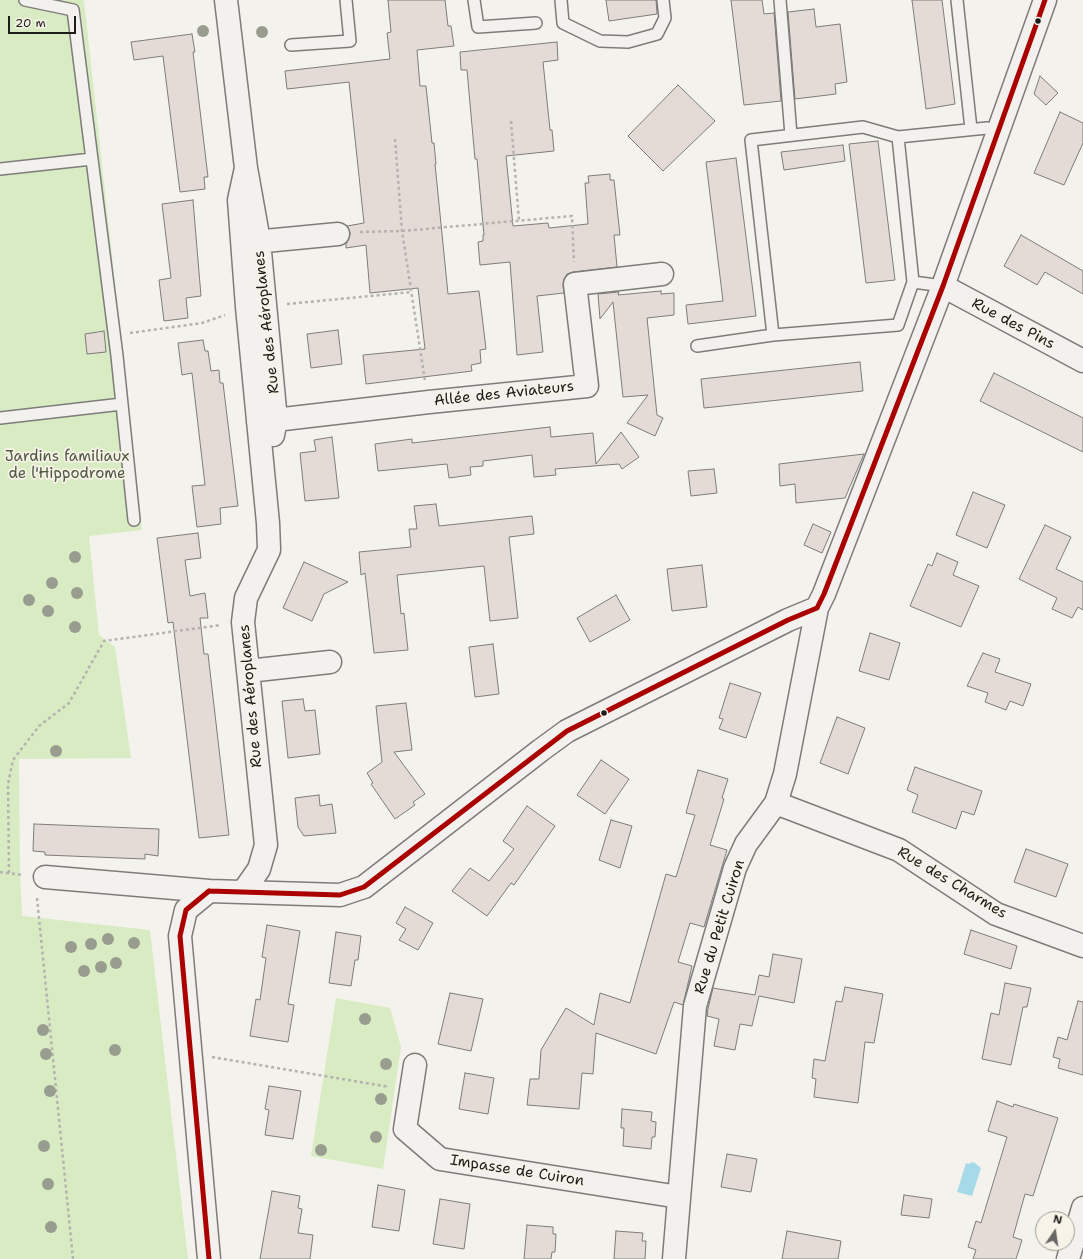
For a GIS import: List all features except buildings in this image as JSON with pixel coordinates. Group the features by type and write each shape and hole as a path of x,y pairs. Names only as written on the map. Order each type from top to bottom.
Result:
{"street":[{"name":"Rue des Aéroplanes","path":"226,0 246,168 239,200 251,242 267,421 264,475 269,550 246,598 243,622 266,845 259,869 243,892"},
{"name":"Rue du Petit Cuiron","path":"674,1259 695,1006 735,868 746,844 776,803 785,774 817,608 827,587 943,286 1045,0"},
{"path":"251,242 348,233"},
{"path":"575,284 662,274"},
{"name":"Allée des Aviateurs","path":"267,421 428,402 587,386 575,284"},
{"name":"Rue des Pins","path":"943,286 1083,361"},
{"path":"41,884 340,895 364,887 567,731 788,620 817,608"},
{"path":"248,672 330,662"},
{"name":"Rue des Charmes","path":"776,803 899,850 996,914 1083,946"},
{"path":"209,891 186,910 180,936 209,1259"},
{"name":"Impasse de Cuiron","path":"415,1065 405,1129 440,1159 679,1197"},
{"path":"1068,1259 1083,1208"}],"lane":[{"path":"25,0 50,3 73,10 122,404 134,520"},
{"path":"291,45 350,41 346,0"},
{"path":"474,0 478,28 536,23"},
{"path":"561,0 563,23 600,41 628,42 657,34 665,18 663,0"},
{"path":"780,0 791,135"},
{"path":"957,0 971,129"},
{"path":"773,335 751,140 863,127 898,136 987,128 998,132"},
{"path":"697,346 773,335 898,325 913,282 898,136"},
{"path":"0,169 92,159"},
{"path":"913,282 943,286"},
{"path":"0,418 122,404"}],"path":[{"path":"511,121 520,221"},
{"path":"395,139 402,231 428,402"},
{"path":"348,233 402,231 572,216 575,284"},
{"path":"8,873 8,784 13,760 39,726 69,703 104,641 243,622"},
{"path":"41,884 73,1259"},
{"path":"190,1053 411,1090"}],"green space":[{"name":"Jardins familiaux de l'Hippodrome","path":"0,0 84,0 142,530 89,536 99,635 115,647 131,758 19,759 22,916 150,930 188,1259 0,1259"},
{"path":"336,998 390,1008 401,1047 383,1169 311,1156"}],"water":[{"path":"972,1162 981,1168 972,1196 957,1192 966,1163 969,1164"}],"transit line":[{"path":"817,608 824,594 943,286 1045,0"},
{"path":"209,891 340,895 364,887 567,731 788,620 817,608"},
{"path":"209,891 186,910 180,936 209,1259"}]}
